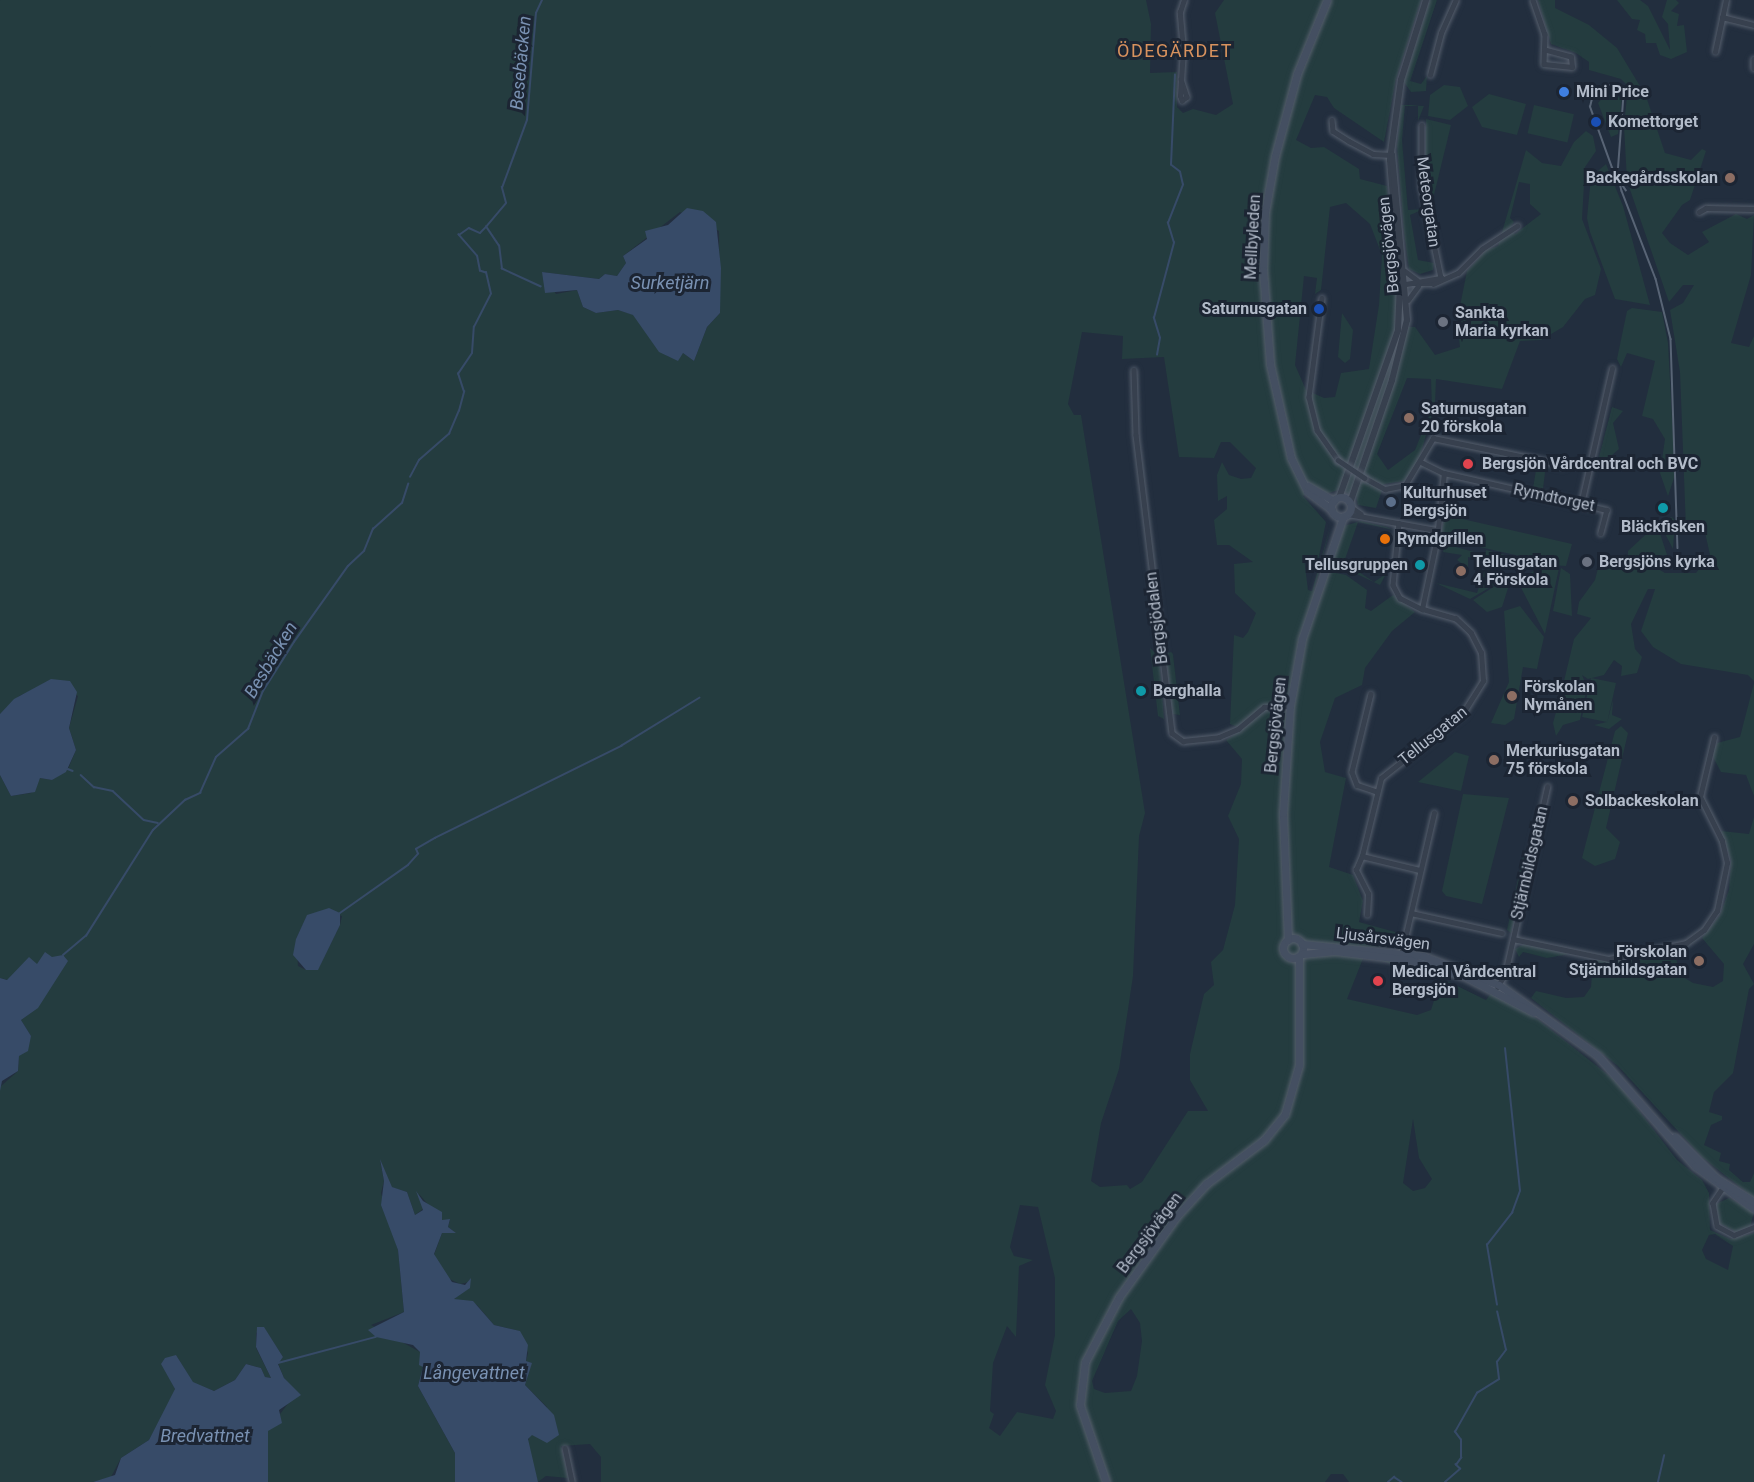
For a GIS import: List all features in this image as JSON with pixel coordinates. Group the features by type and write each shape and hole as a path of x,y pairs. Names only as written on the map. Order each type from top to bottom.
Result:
{"main road":[{"name":"Mellbyleden","path":"1327,0 1293,87 1264,227 1270,364 1291,458 1311,495 1332,511"},
{"path":"1301,480 1336,499 1348,510"},
{"name":"Bergsjövägen","path":"1331,546 1332,511 1336,499"},
{"path":"1332,511 1348,510"},
{"name":"Bergsjövägen","path":"1298,991 1283,948 1288,940 1289,912 1283,813 1290,706 1302,639 1331,546 1348,510"},
{"name":"Bergsjövägen","path":"1106,1482 1080,1405 1086,1358 1119,1297 1176,1217 1213,1178 1264,1140 1285,1114 1298,1070 1300,942 1289,912"},
{"path":"1288,940 1300,942"},
{"name":"Ljusårsvägen","path":"1300,942 1452,964 1497,988 1552,1021 1607,1065 1664,1128 1724,1187 1754,1209"},
{"name":"Ljusårsvägen","path":"1300,956 1335,951 1401,955"},
{"path":"1288,957 1300,956"},
{"name":"Ljusårsvägen","path":"1724,1187 1754,1202"}],"street":[{"path":"1181,79 1184,0"},
{"name":"Bergsjövägen","path":"1348,510 1397,362 1408,300 1403,284 1392,155 1401,80 1426,0"},
{"path":"1430,75 1441,33 1456,0"},
{"path":"1533,0 1544,25 1544,64 1572,67 1571,57 1545,50"},
{"path":"1715,52 1726,0"},
{"path":"1722,17 1754,25"},
{"path":"1754,59 1754,68"},
{"path":"1332,120 1333,130 1349,141 1373,154 1392,155"},
{"name":"Meteorgatan","path":"1422,125 1422,187 1441,278"},
{"name":"Bergsjövägen","path":"1336,499 1393,349 1405,271 1392,155"},
{"path":"1699,212 1706,208 1754,209"},
{"path":"1403,284 1418,286 1458,273 1482,249 1517,226"},
{"path":"1405,271 1417,280"},
{"path":"1403,284 1441,278"},
{"path":"1408,300 1418,286"},
{"path":"1322,298 1309,397 1317,430 1338,460 1382,488 1400,488 1421,462 1436,438 1563,465"},
{"path":"1581,504 1612,369"},
{"name":"Bergsjödalen","path":"1134,370 1136,435 1172,733 1183,741 1219,737 1238,729 1264,707 1290,706"},
{"name":"Rymdtorget","path":"1421,462 1435,471 1606,510 1601,532"},
{"path":"1422,609 1437,538 1436,530 1444,473"},
{"path":"1348,510 1436,530"},
{"name":"Tellusgatan","path":"1367,915 1368,894 1356,870 1362,856 1375,791 1382,777 1463,713 1483,681 1481,653 1471,633 1456,619 1422,609 1400,598 1393,585 1399,523"},
{"path":"1371,694 1352,772 1358,785 1375,791"},
{"name":"Stjärnbildsgatan","path":"1513,939 1609,959 1686,943 1704,930 1717,911 1727,863 1722,842 1700,797 1714,738"},
{"name":"Stjärnbildsgatan","path":"1497,988 1513,939 1547,787"},
{"path":"1397,973 1434,813"},
{"path":"1362,856 1420,870"},
{"path":"1411,913 1502,933"},
{"path":"1724,1187 1712,1209 1717,1226 1734,1235 1754,1227"},
{"path":"565,1448 572,1482"}],"green space":[{"path":"0,0 1146,0 1151,24 1150,73 1177,72 1177,107 1183,113 1193,109 1216,115 1233,104 1215,13 1224,0 1421,0 1396,79 1384,142 1334,108 1327,97 1315,95 1296,140 1311,148 1324,147 1359,169 1360,179 1387,186 1397,285 1395,326 1400,326 1403,293 1403,327 1415,327 1435,355 1460,347 1457,321 1467,271 1486,250 1498,246 1526,150 1542,163 1561,166 1574,142 1586,131 1593,136 1596,151 1585,167 1582,219 1601,269 1595,295 1585,299 1563,327 1541,340 1520,341 1502,389 1436,379 1435,404 1418,463 1404,481 1384,484 1376,508 1358,505 1356,496 1339,490 1317,496 1329,504 1309,491 1303,496 1326,522 1318,561 1304,558 1308,590 1312,591 1331,524 1314,591 1318,593 1326,571 1346,575 1367,590 1365,608 1371,611 1393,595 1415,612 1392,631 1365,668 1362,685 1335,698 1320,742 1325,772 1346,778 1329,867 1353,875 1363,901 1359,922 1395,932 1398,937 1392,946 1368,947 1365,955 1390,960 1392,964 1364,956 1347,999 1417,1015 1431,1010 1441,978 1486,1000 1492,992 1501,997 1540,1021 1617,1082 1677,1160 1702,1180 1709,1193 1710,1230 1730,1239 1754,1233 1754,1482 1349,1482 1343,1474 1331,1474 1325,1482 601,1482 601,1457 590,1444 561,1446 568,1478 546,1476 538,1482 526,1445 531,1434 538,1437 547,1407 525,1385 531,1363 526,1361 528,1353 519,1331 494,1325 477,1305 454,1299 469,1282 460,1284 445,1277 434,1255 442,1233 455,1233 448,1227 450,1220 442,1221 419,1194 423,1209 415,1215 407,1192 391,1187 380,1160 384,1181 381,1193 398,1250 404,1312 371,1325 420,1352 423,1368 418,1386 455,1453 455,1482 268,1482 268,1430 296,1393 284,1378 278,1363 283,1357 264,1328 256,1333 256,1348 271,1378 265,1377 261,1368 246,1364 235,1380 214,1391 193,1383 176,1355 168,1374 175,1389 172,1399 149,1440 121,1458 111,1477 93,1482 0,1482 0,1087 18,1071 19,1056 31,1036 21,1020 37,1008 67,961 37,965 29,958 8,980 0,978 0,775 11,796 31,793 40,778 52,780 68,769 76,750 69,728 78,696 54,680 19,696 0,714","holes":["1519,182 1530,184 1530,204 1541,214 1515,234 1509,229 1514,222 1510,218","1346,203 1370,224 1382,255 1379,305 1369,369 1341,373 1335,397 1324,398 1306,390 1295,365 1304,276 1317,278 1315,294 1321,290 1330,207","680,212 719,231 720,313 707,327 694,361 683,353 669,357 656,347 634,315 618,310 596,313 583,307 577,290 556,294 542,272 599,279 605,274 617,276 626,263 623,256","1082,332 1123,336 1122,359 1164,357 1179,457 1214,458 1221,442 1230,442 1256,468 1251,478 1241,479 1229,475 1222,462 1217,475 1218,501 1227,496 1227,509 1214,520 1217,545 1229,545 1253,562 1234,564 1235,593 1256,613 1243,638 1234,635 1230,724 1243,729 1226,740 1242,759 1241,784 1228,816 1239,839 1235,905 1223,950 1211,962 1214,985 1204,994 1190,1054 1190,1080 1208,1111 1188,1111 1142,1182 1130,1189 1127,1185 1100,1187 1091,1181 1101,1123 1119,1069 1133,976 1139,836 1145,813 1081,415 1074,415 1068,404","1407,378 1431,379 1432,408 1415,450 1388,470 1377,454","323,911 342,916 340,925 318,969 306,970 298,966 296,939 307,916","1413,1119 1419,1158 1432,1179 1425,1188 1413,1191 1403,1183","1020,1205 1038,1207 1055,1278 1055,1335 1045,1385 1056,1411 1053,1419 1017,1412 1000,1436 989,1428 994,1414 990,1411 993,1363 1007,1326 1016,1337 1019,1266 1033,1260 1014,1256 1010,1247","1715,1234 1733,1246 1728,1270 1706,1259 1702,1250 1709,1235","1131,1309 1140,1323 1142,1341 1137,1376 1131,1391 1105,1393 1094,1389 1092,1381 1118,1321"]},
{"path":"1430,0 1437,0 1410,81 1421,84 1427,76 1426,91 1411,92 1404,82"},
{"path":"1538,0 1555,0 1555,8 1589,25 1617,48 1646,96 1665,153 1691,160 1702,149 1706,151 1690,200 1682,205 1662,233 1670,243 1688,255 1709,242 1702,232 1736,214 1747,219 1754,215 1751,275 1731,343 1749,347 1754,336 1754,681 1748,675 1681,664 1653,647 1641,631 1655,589 1648,589 1631,624 1635,649 1642,657 1637,673 1621,676 1622,666 1614,660 1604,675 1588,679 1582,675 1587,687 1580,720 1563,725 1556,736 1553,723 1561,694 1570,688 1564,681 1574,639 1591,618 1577,614 1579,602 1595,580 1600,560 1626,558 1648,563 1665,573 1696,573 1710,555 1704,528 1686,529 1680,372 1670,310 1683,303 1694,285 1683,285 1669,302 1627,181 1624,126 1627,96 1632,90 1621,79 1589,70 1589,62 1576,53 1551,44"},
{"path":"1617,0 1640,0 1648,6 1670,50 1668,24 1662,17 1667,0 1676,0 1679,3 1671,11 1679,14 1677,26 1684,25 1687,52 1671,59 1660,55 1656,43 1646,43 1645,34 1637,30 1640,20 1632,19"},
{"path":"1444,85 1460,87 1468,106 1450,120 1428,116 1430,95"},
{"path":"1489,94 1526,104 1517,135 1482,127 1472,107"},
{"path":"1606,94 1622,98 1618,134 1611,137 1598,103"},
{"path":"1401,105 1405,105 1402,140 1408,210 1424,209 1410,215 1418,260 1434,263 1433,270 1420,274 1409,269 1404,232 1397,146"},
{"path":"1410,105 1424,106 1418,121 1418,106"},
{"path":"1534,105 1574,114 1567,142 1527,133"},
{"path":"1426,119 1451,125 1433,199 1428,199 1425,173"},
{"path":"1606,164 1623,206 1650,305 1615,299 1590,232 1587,218 1591,177"},
{"path":"1632,308 1662,312 1668,343 1675,475 1668,496 1660,473 1665,439 1653,419 1642,416 1655,361 1627,353 1621,367 1617,359 1627,311"},
{"path":"1342,313 1353,330 1350,359 1345,363 1338,357"},
{"path":"1612,407 1623,411 1613,423 1619,449 1603,463 1599,457"},
{"path":"1518,462 1536,462 1536,468 1539,462 1546,464 1543,489 1560,495 1533,488 1536,470 1531,472 1532,465"},
{"path":"1445,515 1572,544 1566,566 1534,564 1524,557 1440,538"},
{"path":"1672,517 1675,521 1673,549 1659,522"},
{"path":"1361,521 1394,530 1358,522 1344,562 1374,582 1386,574 1380,585 1331,562 1340,527"},
{"path":"1657,524 1667,555 1628,557 1628,551"},
{"path":"1445,544 1485,555 1486,550 1521,559 1501,558 1494,585 1470,599 1436,583 1477,593 1487,562 1468,557 1468,568 1457,560 1462,555 1443,552"},
{"path":"1545,565 1559,568 1545,634 1517,580"},
{"path":"1561,568 1570,574 1572,616 1553,611"},
{"path":"1499,574 1510,582 1502,607 1487,612 1473,600 1495,586"},
{"path":"1520,606 1544,637 1537,669 1523,667 1514,719 1505,725 1491,723 1509,682 1504,611"},
{"path":"1150,648 1159,656 1164,719 1158,716"},
{"path":"1171,652 1180,715 1173,714 1166,654"},
{"path":"1591,678 1616,683 1607,723 1613,700 1612,715 1622,719 1609,729 1594,725 1607,722 1582,717"},
{"path":"1754,683 1754,796 1746,775 1721,772 1712,755 1717,743 1740,737"},
{"path":"1621,726 1628,733 1606,828 1620,842 1615,859 1595,866 1582,858 1615,731"},
{"path":"1455,752 1469,756 1461,791 1418,782"},
{"path":"1463,794 1509,798 1482,904 1446,896 1442,891"},
{"path":"1754,817 1754,944 1743,964 1754,984 1749,989 1733,1073 1714,1092 1709,1112 1722,1116 1722,1120 1711,1125 1704,1145 1721,1153 1719,1161 1730,1164 1729,1170 1743,1182 1750,1182 1754,1173 1754,1198 1702,1157 1618,1066 1531,998 1536,991 1566,998 1584,997 1591,987 1593,960 1630,960 1674,949 1680,975 1693,983 1713,987 1723,981 1724,964 1702,938 1720,915 1729,890 1731,860 1721,831 1749,834"},
{"path":"1524,851 1530,852 1511,933 1507,930"},
{"path":"1524,944 1569,954 1547,958 1523,952 1519,957 1515,949"},
{"path":"1729,1198 1754,1212 1750,1227 1736,1232 1719,1223 1716,1204"}],"water":[{"name":"Surketjärn","path":"687,208 703,211 716,222 721,268 720,313 707,327 694,361 683,353 678,361 659,352 633,315 618,310 596,313 583,307 577,290 545,293 542,272 599,279 605,274 617,276 626,263 623,256 647,239 645,231 668,225"},
{"path":"51,679 70,681 77,692 69,728 76,750 66,772 52,780 40,778 35,792 11,796 0,775 0,714 14,699"},
{"path":"329,908 340,913 340,925 318,970 306,970 293,955 296,939 307,915"},
{"path":"45,952 52,957 63,955 68,961 38,1008 21,1020 31,1036 28,1051 19,1056 18,1071 2,1081 0,1091 0,978 7,980 29,957 37,964"},
{"name":"Långevattnet","path":"380,1159 392,1187 407,1192 415,1215 423,1210 416,1191 423,1201 442,1212 442,1220 450,1219 448,1227 456,1233 442,1233 434,1254 452,1282 465,1285 471,1278 470,1288 454,1299 473,1301 494,1325 520,1331 528,1345 526,1361 532,1363 525,1385 554,1415 559,1435 547,1443 532,1435 528,1439 538,1482 455,1482 455,1453 418,1386 423,1367 419,1365 420,1352 413,1345 376,1337 368,1330 404,1312 398,1250 381,1205 384,1181"},
{"name":"Bredvattnet","path":"257,1327 264,1327 283,1357 278,1364 284,1378 301,1395 279,1410 282,1423 268,1431 268,1482 93,1482 115,1475 121,1458 149,1440 175,1389 161,1364 165,1358 176,1355 193,1382 214,1391 235,1380 246,1364 261,1368 265,1377 271,1378 256,1347"}],"waterway":[{"name":"Besebäcken","path":"541,287 502,269 499,246 486,227 506,203 502,188 527,120 536,13 542,0"},
{"path":"1157,355 1160,338 1154,318 1174,243 1168,223 1183,185 1180,172 1171,165 1175,75"},
{"path":"410,477 419,460 449,434 459,411 464,392 458,374 472,353 474,327 491,294 486,273 480,271 477,256 459,235 469,228 480,233 486,227"},
{"name":"Besbäcken","path":"63,955 86,936 153,830 185,800 200,793 216,757 248,729 263,691 294,642 348,566 364,551 373,529 402,503 408,484"},
{"path":"340,913 408,865 418,854 416,849 621,746 699,698"},
{"path":"68,769 73,771"},
{"path":"81,775 94,787 113,791 144,820 158,823"},
{"path":"1497,1305 1487,1245 1512,1213 1520,1191 1505,1049"},
{"path":"1445,1482 1460,1469 1456,1465 1461,1458 1461,1440 1455,1432 1477,1393 1499,1379 1497,1362 1506,1350 1497,1312"},
{"path":"278,1363 376,1337"},
{"path":"1658,1482 1664,1456"},
{"path":"1388,1482 1394,1477 1402,1482"}],"tram line":[{"path":"1626,191 1622,185 1616,174 1612,168 1590,107 1594,91 1604,85 1614,85 1624,95 1618,174 1622,191 1656,279 1671,339 1678,548"}],"place":[{"name":"Mini Price","path":"1564,92"},
{"name":"Komettorget","path":"1596,122"},
{"name":"Backegårdsskolan","path":"1730,178"},
{"name":"Saturnusgatan","path":"1319,309"},
{"name":"Sankta Maria kyrkan","path":"1443,322"},
{"name":"Saturnusgatan 20 förskola","path":"1409,418"},
{"name":"Bergsjön Vårdcentral och BVC","path":"1468,464"},
{"name":"Kulturhuset Bergsjön","path":"1391,502"},
{"name":"Bläckfisken","path":"1663,508"},
{"name":"Rymdgrillen","path":"1385,539"},
{"name":"Bergsjöns kyrka","path":"1587,562"},
{"name":"Tellusgruppen","path":"1420,565"},
{"name":"Tellusgatan 4 Förskola","path":"1461,571"},
{"name":"Berghalla","path":"1141,691"},
{"name":"Förskolan Nymånen","path":"1512,696"},
{"name":"Merkuriusgatan 75 förskola","path":"1494,760"},
{"name":"Solbackeskolan","path":"1573,801"},
{"name":"Förskolan Stjärnbildsgatan","path":"1699,961"},
{"name":"Medical Vårdcentral Bergsjön","path":"1378,981"}],"district":[{"name":"ÖDEGÄRDET","path":"1175,51"}]}
